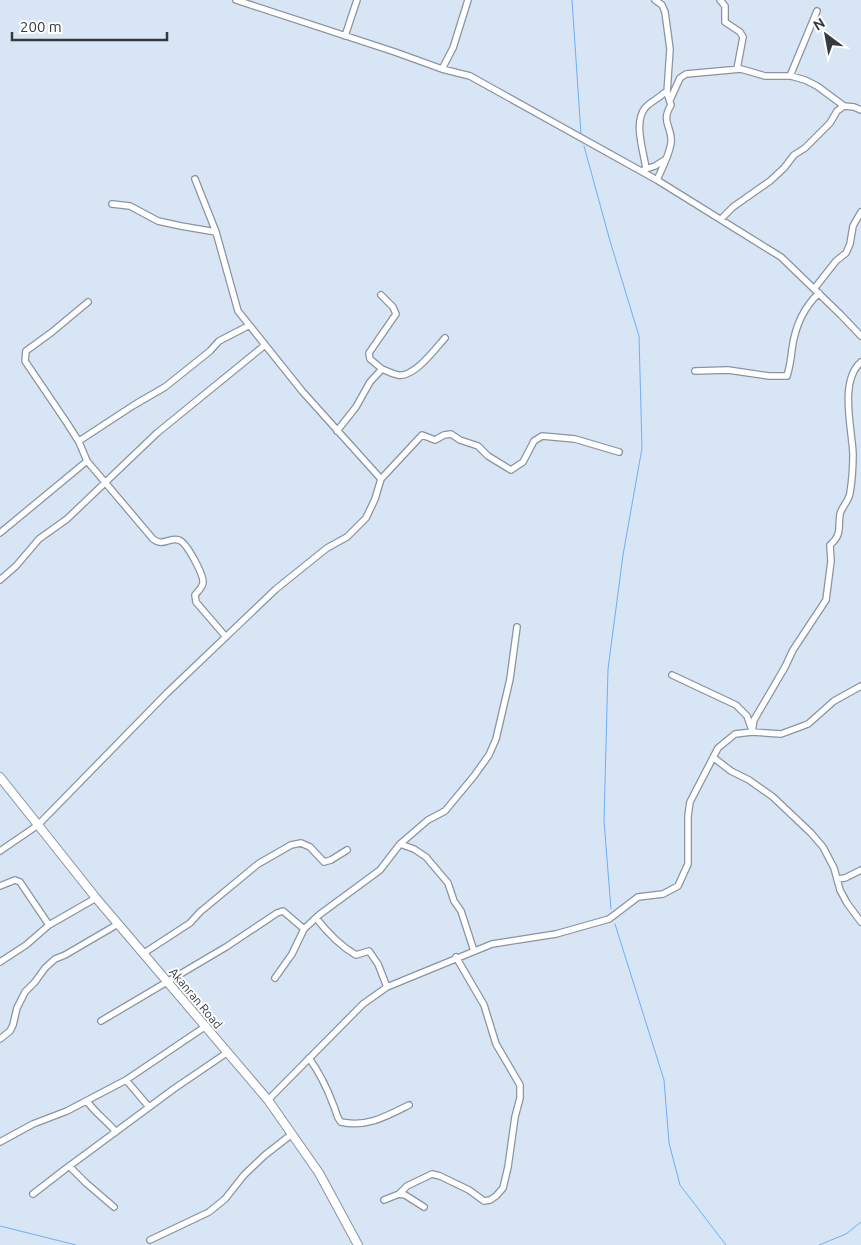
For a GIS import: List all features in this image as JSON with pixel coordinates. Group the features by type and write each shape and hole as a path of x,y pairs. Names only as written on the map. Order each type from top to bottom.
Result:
{"main road":[{"name":"Akanran Road","path":"0,777 96,898 268,1100 319,1173 358,1245"}],"street":[{"path":"236,0 442,69 470,76 643,170 781,257 861,336"},
{"path":"344,36 357,0"},
{"path":"442,69 453,48 468,0"},
{"path":"655,0 662,5 665,12 670,49 667,93 671,105 666,113 666,122 672,141 657,180"},
{"path":"720,0 726,6 725,22 744,37 737,69"},
{"path":"790,76 817,11"},
{"path":"670,100 680,78 686,74 737,69 765,76 790,76 805,80 817,86 844,106 861,110"},
{"path":"643,170 641,116 646,107 667,93"},
{"path":"721,219 733,207 770,181 794,155 805,148 830,123 837,112 844,106"},
{"path":"643,170 655,166 666,158"},
{"path":"195,179 216,232 238,311 248,326 302,391 381,479"},
{"path":"112,204 130,206 158,221 216,232"},
{"path":"695,371 728,370 769,376 787,376 792,363 792,349 798,322 836,261 846,252 850,244 852,226 861,212"},
{"path":"381,295 393,307 396,314 369,353 370,359 382,369 398,375 405,375 419,366 445,338"},
{"path":"88,302 26,351 24,355 25,361 79,441 87,461 104,483 157,542 163,543 176,539 182,541 192,555 204,580 202,588 195,595 196,602 226,638"},
{"path":"79,441 134,404 165,387 210,351 219,341 248,326"},
{"path":"0,580 16,566 39,539 67,519 158,433 264,345"},
{"path":"752,732 754,720 785,667 792,650 826,600 831,561 830,545 837,539 840,526 840,512 850,495 853,455 848,391 854,368 861,362"},
{"path":"337,431 356,406 370,382 382,369"},
{"path":"0,852 38,825 167,693 276,589 327,548 347,537 366,518 375,500 381,479 422,435 435,440 444,435 451,434 460,440 478,446 488,456 511,470 522,462 534,441 542,436 575,439 619,452"},
{"path":"0,533 6,530 23,512 54,490 87,461"},
{"path":"276,978 292,954 304,929 380,870 400,844 428,820 445,811 489,755 496,739 510,679 518,627"},
{"path":"672,675 736,705 747,716 752,732"},
{"path":"268,1100 363,1004 387,987 456,957 492,944 556,934 609,919 638,898 663,894 678,886 688,864 688,816 690,802 718,748 735,734 752,732 781,734 808,724 834,702 861,686"},
{"path":"714,758 731,771 750,780 773,796 811,833 823,847 840,890 861,922"},
{"path":"144,953 190,923 200,912 258,864 292,845 301,842 310,847 324,862 347,850"},
{"path":"400,844 414,849 426,857 448,883 454,901 461,911 474,951"},
{"path":"837,879 845,878 861,870"},
{"path":"1,883 14,880 20,882 48,925"},
{"path":"0,962 26,946 48,925 96,898"},
{"path":"101,1021 226,947 277,912 283,911 304,929"},
{"path":"316,918 330,935 350,952 356,955 370,951 378,964 387,987"},
{"path":"0,1039 10,1031 17,1008 25,992 36,982 45,968 55,959 118,924"},
{"path":"384,1200 399,1194 406,1186 432,1174 469,1190 484,1200 490,1200 503,1188 520,1098 520,1085 496,1044 484,1005 456,957"},
{"path":"0,1142 33,1124 87,1101 126,1080 206,1026"},
{"path":"33,1194 149,1107 228,1052"},
{"path":"309,1058 319,1071 340,1122 354,1124 372,1122 409,1105"},
{"path":"126,1080 149,1107"},
{"path":"87,1101 116,1132"},
{"path":"150,1240 210,1212 225,1199 244,1174 292,1134"},
{"path":"69,1166 114,1207"},
{"path":"399,1194 405,1195 424,1206"}],"waterway":[{"path":"572,0 581,134"},
{"path":"584,146 639,336 642,448 623,555 608,669 604,821 611,909"},
{"path":"615,924 664,1080 669,1143 680,1185 726,1245"},
{"path":"819,1245 846,1234 861,1222"},
{"path":"0,1226 76,1245"}]}
